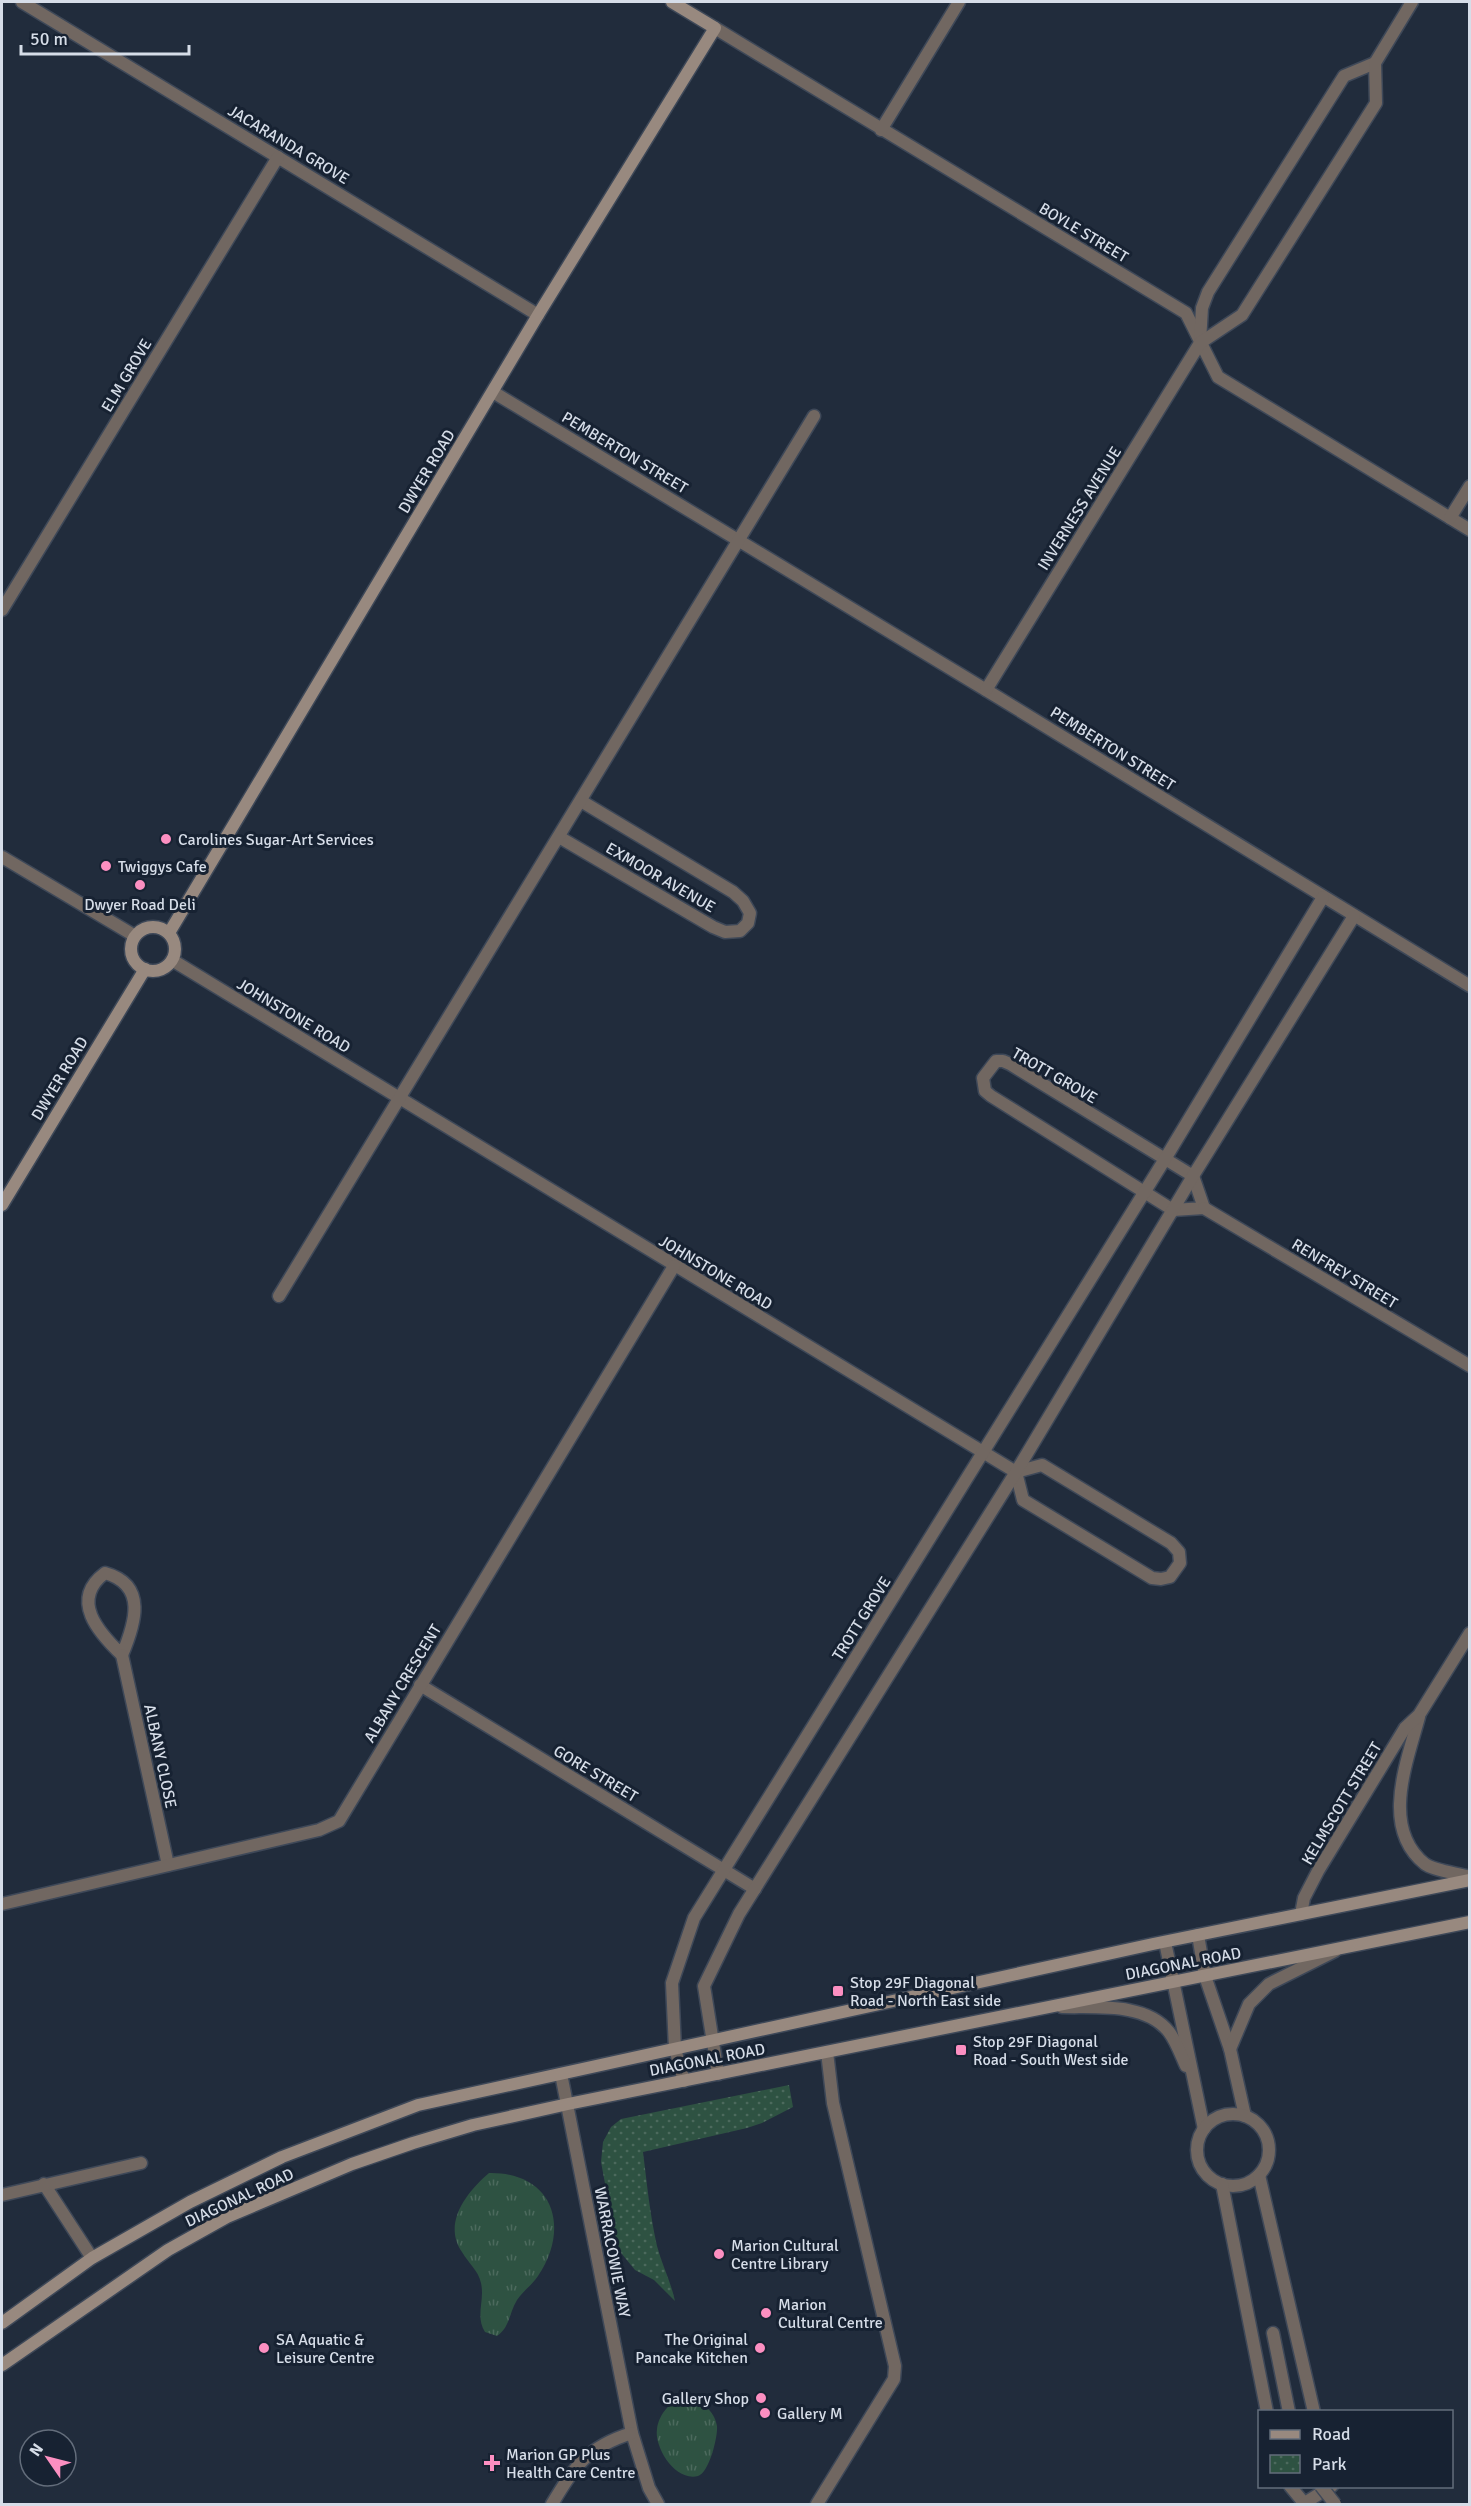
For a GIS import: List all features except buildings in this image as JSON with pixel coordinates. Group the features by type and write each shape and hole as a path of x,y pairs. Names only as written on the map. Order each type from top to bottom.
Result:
{"main road":[{"name":"BOYLE STREET","path":"672,2 715,28"},
{"name":"DWYER ROAD","path":"169,933 538,315 715,28"},
{"path":"155,927 169,933 175,947 172,960 160,969 145,969 138,965 132,951 135,936 140,931 155,927"},
{"name":"DWYER ROAD","path":"2,1204 6,1188 145,969"},
{"name":"DIAGONAL ROAD","path":"2,2323 92,2258 190,2202 282,2157 418,2105 1165,1942 1470,1879"},
{"name":"DIAGONAL ROAD","path":"2,2365 159,2255 227,2217 351,2164 412,2143 473,2125 568,2104 1470,1922"}],"street":[{"name":"JACARANDA GROVE","path":"22,2 538,315"},
{"path":"881,130 959,2"},
{"path":"1375,63 1412,2"},
{"name":"BOYLE STREET","path":"715,28 1186,313 1218,377 1470,530"},
{"name":"INVERNESS AVENUE","path":"986,690 1200,343 1242,315 1376,103 1375,63 1344,76 1208,292 1203,308 1200,343"},
{"name":"ELM GROVE","path":"2,610 278,157"},
{"name":"PEMBERTON STREET","path":"493,392 1470,986"},
{"path":"279,1296 814,416"},
{"path":"1450,518 1470,486"},
{"name":"EXMOOR AVENUE","path":"559,837 713,927 726,932 740,931 748,923 750,913 743,901 733,892 581,801"},
{"path":"2,857 135,936"},
{"name":"TROTT GROVE","path":"684,2081 675,2049 672,1983 694,1918 1165,1159 1323,897"},
{"path":"718,2074 704,1986 739,1914 1016,1472 1193,1176 1354,916"},
{"name":"JOHNSTONE ROAD","path":"172,960 1016,1472"},
{"name":"TROTT GROVE","path":"1173,1210 991,1096 982,1084 991,1066 996,1061 1010,1064 1193,1176"},
{"path":"1173,1210 1204,1208 1193,1176"},
{"name":"RENFREY STREET","path":"1204,1208 1470,1366"},
{"name":"ALBANY CRESCENT","path":"2,1904 319,1830 339,1821 674,1266"},
{"path":"1042,1465 1171,1543 1179,1552 1180,1563 1170,1577 1161,1580 1152,1578 1023,1500 1016,1472 1042,1465"},
{"path":"105,1573 116,1576 125,1585 132,1595 136,1611 132,1632 122,1654 94,1624 89,1609 90,1590 94,1581 105,1573"},
{"name":"KELMSCOTT STREET","path":"1302,1914 1304,1898 1318,1871 1405,1728 1419,1715 1470,1633"},
{"name":"ALBANY CLOSE","path":"122,1654 168,1865"},
{"name":"GORE STREET","path":"420,1685 754,1889"},
{"name":"KELMSCOTT STREET","path":"1419,1715 1399,1789 1402,1824 1412,1850 1427,1865 1470,1879"},
{"path":"1198,1935 1205,1976 1230,2049 1245,2116"},
{"path":"1165,1942 1204,2130"},
{"path":"1230,2049 1249,2004 1269,1984 1343,1948"},
{"path":"1051,2007 1106,2008 1138,2012 1158,2022 1169,2032 1193,2080"},
{"path":"817,2505 894,2379 895,2366 833,2103 832,2075 827,2052"},
{"name":"WARRACOWIE WAY","path":"561,2074 632,2433 649,2488 658,2505"},
{"path":"1233,2114 1245,2116 1260,2127 1269,2144 1269,2155 1259,2175 1242,2185 1222,2184 1212,2179 1203,2170 1198,2160 1199,2139 1204,2130 1222,2116 1233,2114"},
{"path":"2,2195 141,2163"},
{"path":"1259,2175 1314,2410"},
{"path":"44,2184 92,2258"},
{"path":"1222,2184 1267,2410"},
{"path":"1273,2332 1289,2410"},
{"path":"552,2505 575,2468 590,2452 606,2442 632,2433"},
{"path":"1291,2488 1303,2504 1330,2488"},
{"path":"1322,2488 1335,2505"}],"green space":[{"path":"789,2085 793,2107 762,2123 643,2152 657,2246 675,2301 654,2280 635,2270 617,2248 601,2162 603,2142 611,2127 621,2119"},
{"path":"489,2173 511,2175 528,2182 541,2192 550,2206 554,2222 553,2239 548,2257 538,2276 517,2300 507,2324 497,2336 485,2332 482,2326 481,2283 478,2274 457,2241 455,2230 460,2209 473,2189"},
{"path":"686,2395 706,2406 716,2420 717,2426 709,2462 698,2476 682,2474 675,2469 663,2454 657,2437 658,2423 663,2413 676,2400"}],"place":[{"name":"Carolines Sugar-Art Services","path":"166,839"},
{"name":"Twiggys Cafe","path":"106,866"},
{"name":"Dwyer Road Deli","path":"140,885"},
{"name":"Stop 29F Diagonal Road - North East side","path":"838,1991"},
{"name":"Stop 29F Diagonal Road - South West side","path":"961,2050"},
{"name":"Marion Cultural Centre Library","path":"719,2254"},
{"name":"Marion Cultural Centre","path":"766,2313"},
{"name":"SA Aquatic & Leisure Centre","path":"264,2348"},
{"name":"The Original Pancake Kitchen","path":"760,2348"},
{"name":"Gallery Shop","path":"761,2398"},
{"name":"Gallery M","path":"765,2413"},
{"name":"Marion GP Plus Health Care Centre","path":"492,2463"}]}
